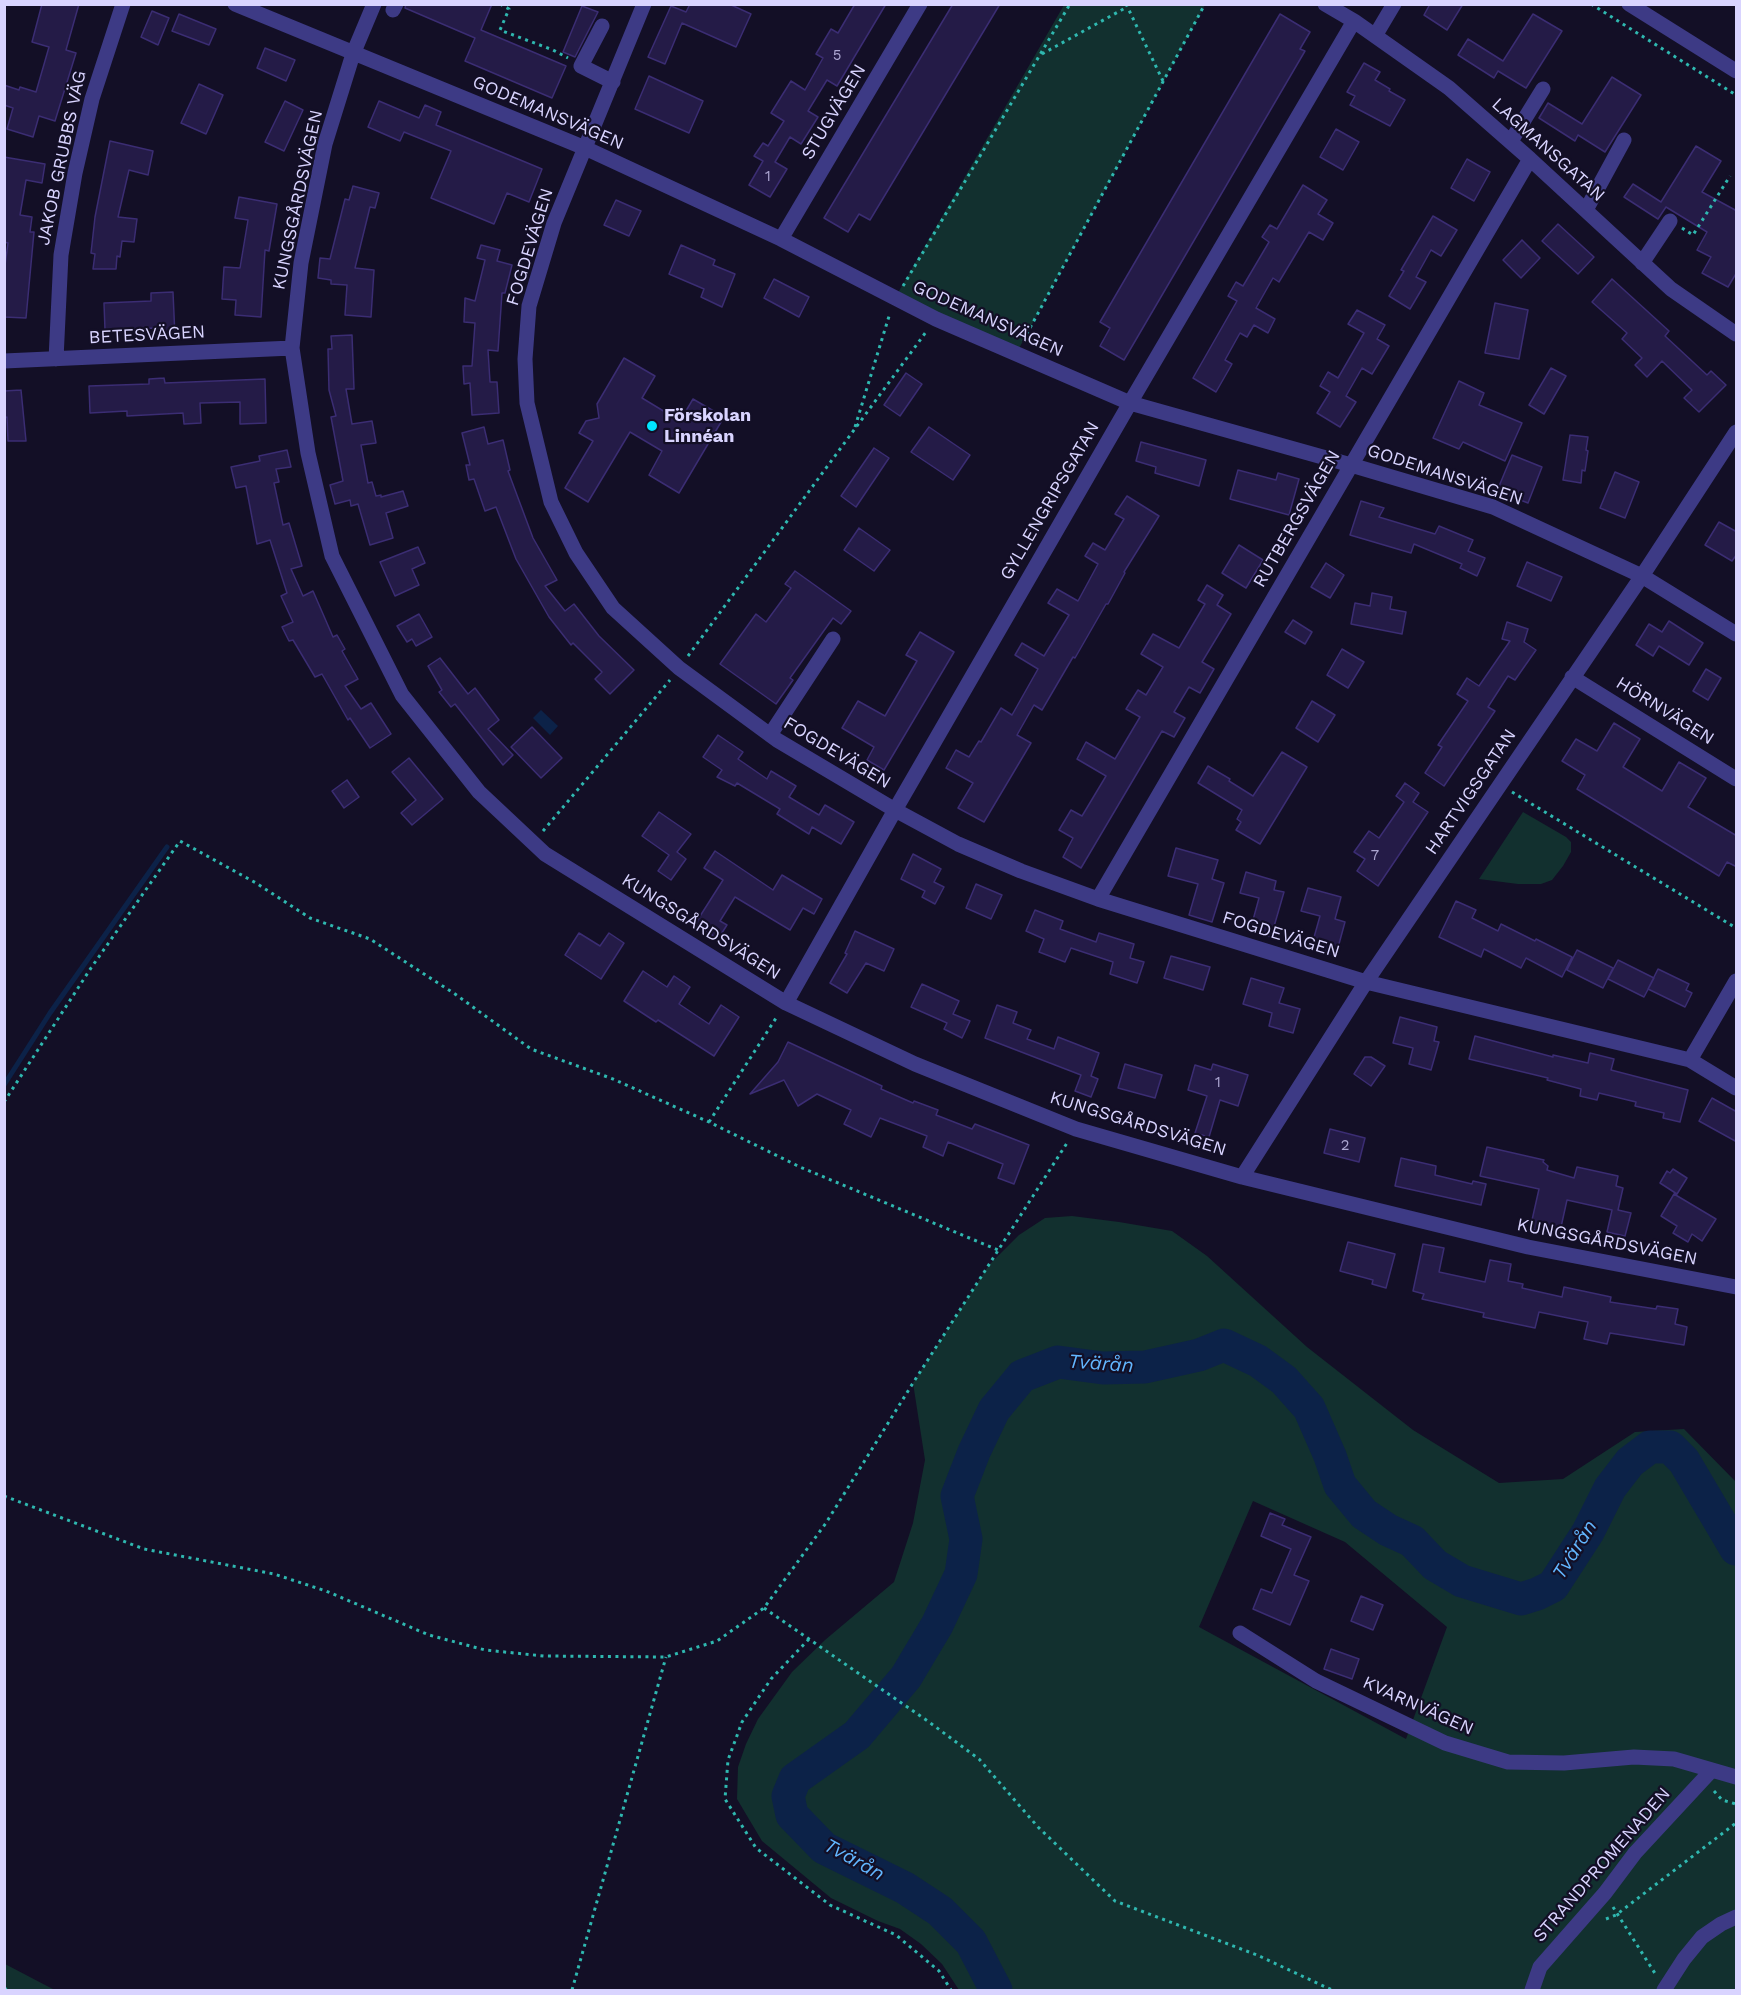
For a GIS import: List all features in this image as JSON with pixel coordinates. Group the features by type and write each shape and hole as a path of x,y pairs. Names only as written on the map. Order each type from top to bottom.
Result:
{"street":[{"name":"JAKOB GRUBBS VÄG","path":"56,358 61,255 75,173 92,99 123,4"},
{"name":"GODEMANSVÄGEN","path":"235,4 585,148 781,239 936,319 1130,403 1493,507 1642,576 1737,634"},
{"name":"KUNGSGÅRDSVÄGEN","path":"374,4 353,54 323,155 301,263 292,348 308,453 332,556 402,695 479,792 545,854 786,1003 915,1065 1076,1129 1242,1177 1528,1247 1737,1287"},
{"name":"FOGDEVÄGEN","path":"644,4 554,223 529,306 525,359 527,403 551,502 576,554 613,608 679,668 770,735 895,810 958,844 1021,871 1098,899 1366,982 1690,1060 1737,1088"},
{"name":"STUGVÄGEN","path":"781,239 920,4"},
{"name":"LAGMANSGATAN","path":"1325,4 1354,21 1449,88 1511,141 1671,289 1737,334"},
{"path":"1375,36 1394,4"},
{"path":"1629,4 1737,71"},
{"name":"GYLLENGRIPSGATAN","path":"786,1003 1130,403 1354,21"},
{"path":"602,26 582,66 613,82"},
{"path":"1511,141 1543,89"},
{"path":"1586,210 1624,140"},
{"name":"RUTBERGSVÄGEN","path":"1098,899 1530,159"},
{"path":"1642,263 1670,221"},
{"name":"BETESVÄGEN","path":"4,361 292,348"},
{"name":"HARTVIGSGATAN","path":"1242,1177 1366,982 1737,432"},
{"path":"770,735 833,639"},
{"name":"HÖRNVÄGEN","path":"1572,677 1737,779"},
{"path":"1690,1060 1737,981"},
{"name":"KVARNVÄGEN","path":"1240,1633 1316,1681 1445,1743 1508,1762 1564,1762 1634,1757 1674,1759 1737,1777"},
{"name":"STRANDPROMENADEN","path":"1532,1990 1540,1967 1605,1893 1635,1852 1711,1771"},
{"path":"1665,1989 1684,1959 1702,1937 1721,1924 1737,1917"}],"path":[{"path":"500,4 509,9 500,30 553,50"},
{"path":"853,432 895,298 1070,4"},
{"path":"1016,354 1205,4"},
{"path":"1591,4 1737,94"},
{"path":"1040,55 1126,6 1163,81"},
{"path":"1670,221 1693,235 1730,176"},
{"path":"533,842 679,668 936,319"},
{"path":"1499,784 1737,928"},
{"path":"4,1102 91,968 180,841 256,883 310,918 370,939 455,994 531,1049 613,1080 709,1122 800,1167 998,1250"},
{"path":"709,1122 786,1003"},
{"path":"4,1496 144,1549 274,1574 326,1591 429,1635 485,1650 543,1656 666,1657 717,1641 764,1608 826,1523 1076,1129"},
{"path":"764,1608 980,1759 1038,1827 1115,1901 1257,1955 1332,1990"},
{"path":"809,1639 771,1679 742,1722 728,1760 725,1799 756,1848 830,1905 896,1935 939,1971 951,1990"},
{"path":"572,1990 666,1657"},
{"path":"1711,1771 1713,1789 1722,1800 1737,1804"},
{"path":"1598,1922 1616,1915 1737,1823"},
{"path":"1605,1893 1616,1915 1665,1989"}],"green space":[{"path":"1064,5 1205,5 1016,354 895,298"},
{"path":"1523,812 1571,842 1571,852 1563,866 1552,880 1541,884 1518,884 1479,879"},
{"path":"1072,1216 1172,1231 1207,1256 1307,1347 1413,1430 1499,1483 1563,1479 1635,1432 1684,1429 1736,1482 1736,1990 959,1990 942,1964 921,1944 900,1929 831,1898 762,1841 737,1799 738,1767 746,1744 758,1719 792,1672 825,1640 894,1582 913,1523 925,1460 913,1383 989,1265 1019,1235 1045,1218","holes":["1253,1501 1345,1542 1447,1627 1406,1739 1199,1627"]},
{"path":"5,1964 47,1986 55,1990 5,1990"}],"water":[{"path":"541,710 558,726 550,735 533,718"}],"building":[{"path":"42,4 79,4 66,50 76,53 55,121 39,116 33,137 7,129 13,108 4,105 4,85 36,92 49,47 32,42"},
{"path":"406,4 492,4 481,30 566,66 552,98 465,61 475,38 405,8"},
{"path":"690,4 729,4 751,14 736,47 682,23 665,64 648,57 671,6 686,12"},
{"path":"855,4 886,4 837,86 827,80 808,111 818,117 801,144 790,137 775,162 787,169 770,197 749,185 763,161 754,156 763,143 768,146 784,121 771,113 791,81 805,90 823,58 816,54 831,29 838,33"},
{"path":"953,4 1000,4 870,220 859,214 848,232 824,218"},
{"path":"1430,4 1463,4 1447,30 1424,15"},
{"path":"582,6 598,12 575,57 563,52"},
{"path":"152,11 169,18 158,45 141,37"},
{"path":"179,14 216,29 209,45 172,31"},
{"path":"1280,14 1310,32 1300,49 1305,51 1124,360 1100,346 1110,328 1100,322"},
{"path":"1533,14 1562,31 1526,88 1498,71 1494,78 1458,55 1468,39 1503,61"},
{"path":"265,48 295,60 286,81 257,68"},
{"path":"1364,63 1380,72 1375,80 1405,100 1390,126 1350,105 1355,96 1347,92"},
{"path":"649,76 703,101 689,133 635,109"},
{"path":"1612,77 1641,95 1605,152 1578,135 1575,141 1539,118 1548,103 1582,124"},
{"path":"199,84 223,95 206,134 181,123"},
{"path":"285,101 303,110 284,151 265,142"},
{"path":"379,101 419,118 425,105 441,112 436,125 542,169 529,202 507,193 494,224 431,198 451,151 404,132 400,141 368,127"},
{"path":"1336,129 1359,142 1343,170 1320,157"},
{"path":"110,141 153,151 148,175 129,170 118,217 137,219 134,242 122,241 116,269 93,269 95,254 91,253 95,217"},
{"path":"1696,146 1721,161 1702,192 1737,211 1737,272 1728,287 1702,273 1711,257 1697,250 1707,232 1666,207 1658,219 1624,197 1633,184 1661,202"},
{"path":"4,157 45,164 42,183 26,180 20,215 32,217 30,232 34,232 26,318 4,317 4,273 8,243 4,242"},
{"path":"1467,159 1490,172 1474,201 1451,188"},
{"path":"1303,185 1327,200 1318,214 1333,223 1323,240 1309,232 1279,282 1273,278 1256,308 1275,319 1268,333 1254,325 1247,337 1240,333 1225,360 1232,364 1216,392 1193,378 1237,301 1228,296 1236,282 1243,286 1269,242 1262,237 1270,225 1277,229"},
{"path":"353,186 379,193 375,208 370,207 355,268 374,270 371,317 345,315 347,285 331,284 331,280 318,278 320,258 330,259 345,199 349,200"},
{"path":"239,197 277,204 269,251 265,250 261,317 235,315 236,300 222,299 224,267 240,268 248,220 235,218"},
{"path":"616,200 641,211 629,236 604,225"},
{"path":"1433,216 1457,230 1441,256 1431,250 1416,277 1426,282 1410,309 1389,296 1404,271 1401,270"},
{"path":"1558,224 1594,257 1578,274 1542,241"},
{"path":"1522,240 1540,258 1521,278 1503,260"},
{"path":"481,245 500,250 497,261 512,265 505,293 502,293 498,351 488,350 490,382 497,382 499,413 472,415 470,383 464,384 463,366 472,366 475,323 464,322 465,298 475,301 485,260 477,258"},
{"path":"681,245 715,260 713,265 735,274 722,307 701,297 704,289 669,274"},
{"path":"774,279 809,297 799,317 764,298"},
{"path":"1612,279 1669,331 1665,336 1707,375 1711,371 1726,385 1699,412 1684,398 1692,390 1662,361 1647,377 1635,365 1642,358 1622,339 1627,333 1592,302"},
{"path":"173,292 175,337 153,338 153,328 105,330 104,303 151,301 151,293"},
{"path":"1495,303 1528,310 1519,359 1485,353"},
{"path":"1357,310 1385,325 1377,339 1389,346 1372,374 1362,368 1346,396 1356,402 1340,427 1317,413 1330,392 1320,386 1328,372 1338,378 1364,333 1348,324"},
{"path":"352,335 354,389 346,389 352,424 372,421 376,443 361,445 368,483 372,482 376,496 381,495 381,497 403,491 408,506 386,513 393,538 370,545 358,504 351,506 350,500 335,504 330,485 343,481 331,417 336,416 329,390 328,349 332,349 331,336"},
{"path":"624,358 655,376 642,398 680,421 693,399 724,417 679,493 649,475 662,451 630,432 588,502 565,488 593,441 579,433 586,421 599,418 597,404"},
{"path":"1551,368 1566,376 1544,414 1529,405"},
{"path":"906,373 922,384 900,416 884,405"},
{"path":"164,378 165,383 265,379 266,423 240,424 240,402 200,403 201,423 184,424 183,413 127,416 127,411 90,413 89,386 149,384 149,379"},
{"path":"1459,381 1484,393 1479,405 1522,423 1505,461 1463,442 1459,449 1433,438"},
{"path":"21,390 26,441 8,441 7,417 4,418 4,391"},
{"path":"484,427 488,444 503,440 510,470 508,471 533,538 557,580 545,586 565,611 574,604 599,636 634,670 610,694 595,679 602,672 573,643 571,645 549,617 516,559 496,507 485,511 474,479 469,480 466,465 470,465 462,433"},
{"path":"929,427 970,455 953,480 911,452"},
{"path":"1570,435 1588,437 1585,471 1582,470 1581,483 1563,480"},
{"path":"1141,442 1206,460 1199,486 1155,473 1156,467 1136,461"},
{"path":"874,448 889,458 856,507 841,496"},
{"path":"287,450 291,467 276,469 279,482 274,483 283,525 289,523 302,566 291,569 303,596 313,591 333,637 337,635 345,649 342,651 358,679 345,686 361,709 371,703 391,734 370,748 350,718 348,720 322,674 315,677 293,640 289,641 282,627 293,622 281,596 287,593 270,540 257,544 246,486 236,488 231,467 260,461 259,456"},
{"path":"1512,455 1542,467 1528,503 1497,491"},
{"path":"1238,470 1276,480 1278,473 1299,479 1289,515 1230,499"},
{"path":"1615,472 1639,482 1625,518 1600,508"},
{"path":"1127,496 1159,516 1042,710 1034,705 1017,735 1031,743 984,822 958,808 973,783 946,768 956,750 969,757 979,741 981,742 1001,708 1012,715 1038,669 1015,655 1022,643 1044,656 1069,615 1048,603 1057,589 1078,601 1098,564 1085,556 1093,543 1105,550 1124,519 1115,514"},
{"path":"1361,501 1384,508 1379,517 1435,534 1439,526 1473,540 1468,551 1485,558 1477,576 1460,568 1462,564 1414,544 1411,553 1350,535"},
{"path":"1719,522 1737,532 1737,554 1732,561 1705,545"},
{"path":"859,528 890,550 874,571 844,550"},
{"path":"1239,545 1263,560 1246,588 1222,573"},
{"path":"418,547 425,563 412,569 419,585 395,596 380,562"},
{"path":"1527,562 1562,577 1551,601 1517,586"},
{"path":"1326,563 1344,575 1330,598 1311,587"},
{"path":"795,571 851,611 841,624 833,618 790,678 793,680 776,704 720,664 756,614 766,622 791,588 785,584"},
{"path":"1207,585 1223,595 1217,605 1231,614 1202,662 1214,669 1200,693 1189,687 1174,712 1185,718 1174,737 1162,731 1081,868 1063,857 1073,838 1059,830 1071,810 1082,816 1106,776 1077,759 1086,742 1115,759 1140,717 1126,709 1138,690 1146,695 1163,667 1141,654 1153,634 1179,648 1205,604 1198,600"},
{"path":"1372,593 1392,597 1390,609 1406,612 1402,634 1351,624 1355,603 1370,606"},
{"path":"419,614 432,637 416,646 412,639 407,642 397,626"},
{"path":"1293,620 1312,632 1305,644 1285,632"},
{"path":"1669,621 1703,643 1689,665 1659,646 1653,656 1636,645 1649,624 1662,632"},
{"path":"1507,622 1528,629 1524,642 1536,650 1515,680 1508,676 1488,707 1495,711 1444,786 1425,773 1442,747 1438,745 1468,701 1457,694 1467,678 1479,686 1510,641 1502,639"},
{"path":"920,632 954,652 884,770 867,760 874,747 842,728 858,701 885,716 917,661 906,655"},
{"path":"1342,649 1364,662 1348,688 1327,675"},
{"path":"440,658 468,694 475,688 499,720 488,729 513,755 503,765 455,704 451,707 439,692 442,690 428,666"},
{"path":"1706,669 1721,678 1708,700 1693,691"},
{"path":"1312,701 1335,715 1318,742 1296,728"},
{"path":"1614,723 1640,739 1623,767 1662,791 1679,762 1706,778 1688,807 1737,836 1737,867 1727,862 1719,876 1577,789 1585,775 1562,761 1576,739 1597,751"},
{"path":"532,727 562,758 541,778 511,747"},
{"path":"718,735 743,752 738,759 767,779 771,771 796,786 789,797 819,815 825,805 854,822 841,844 812,827 809,834 777,814 780,809 737,783 735,786 717,777 722,770 703,757"},
{"path":"1282,752 1307,767 1260,844 1236,830 1241,822 1237,819 1242,810 1198,783 1208,766 1253,796"},
{"path":"409,758 443,799 412,825 401,813 416,800 392,772"},
{"path":"347,780 359,797 344,808 332,791"},
{"path":"1405,783 1419,793 1413,802 1428,812 1378,886 1357,871 1365,859 1354,852 1369,831 1379,838 1404,802 1396,796"},
{"path":"659,812 691,834 677,852 686,859 671,880 658,871 669,855 642,836"},
{"path":"1176,848 1218,860 1212,879 1224,883 1212,922 1189,915 1198,884 1168,876"},
{"path":"715,851 773,890 782,875 822,899 814,914 803,908 790,930 735,897 720,921 727,925 718,939 695,924 723,880 704,868"},
{"path":"913,854 941,869 934,882 944,887 935,904 922,897 925,891 901,879"},
{"path":"1246,872 1276,881 1274,890 1284,892 1271,937 1250,931 1259,898 1240,893"},
{"path":"976,884 1002,895 991,919 966,908"},
{"path":"1308,888 1341,897 1335,919 1345,922 1336,955 1311,948 1320,916 1301,911"},
{"path":"1456,901 1476,910 1472,918 1498,931 1501,924 1572,957 1562,977 1526,958 1521,968 1484,949 1481,957 1439,937"},
{"path":"1035,910 1063,921 1060,929 1096,942 1099,933 1134,944 1130,958 1144,962 1137,983 1110,974 1113,962 1071,948 1065,962 1039,952 1044,939 1026,931"},
{"path":"855,931 894,949 884,971 866,963 847,993 830,983 847,954 845,953"},
{"path":"579,933 600,946 609,933 624,943 601,979 565,955"},
{"path":"1577,950 1613,968 1603,988 1567,970"},
{"path":"1171,956 1210,967 1203,990 1164,978"},
{"path":"1618,960 1654,978 1644,997 1608,979"},
{"path":"1658,969 1689,984 1686,990 1692,993 1685,1007 1648,989"},
{"path":"643,971 667,987 674,976 690,987 679,1004 709,1024 721,1005 739,1017 714,1056 624,1001"},
{"path":"1251,978 1284,988 1279,1003 1300,1009 1293,1033 1269,1026 1272,1013 1243,1004"},
{"path":"922,984 959,1001 953,1014 970,1021 962,1038 944,1029 947,1023 911,1007"},
{"path":"997,1005 1017,1012 1013,1023 1031,1030 1027,1039 1054,1049 1058,1037 1099,1053 1091,1076 1098,1079 1091,1097 1075,1091 1081,1075 985,1038"},
{"path":"1400,1017 1437,1027 1434,1041 1439,1042 1431,1070 1409,1064 1413,1048 1393,1043"},
{"path":"1475,1036 1553,1057 1553,1055 1588,1063 1590,1053 1614,1059 1611,1070 1688,1090 1680,1122 1663,1118 1664,1113 1635,1106 1636,1102 1599,1093 1597,1100 1580,1096 1581,1089 1547,1080 1548,1078 1469,1059"},
{"path":"788,1042 882,1086 881,1089 913,1103 914,1101 938,1110 936,1115 972,1129 975,1124 1029,1145 1014,1184 998,1178 1003,1164 948,1142 943,1156 923,1147 927,1136 880,1118 871,1137 844,1124 851,1110 817,1094 798,1106 784,1080 750,1094 778,1062"},
{"path":"1365,1057 1371,1057 1385,1066 1371,1086 1354,1074"},
{"path":"1125,1064 1162,1075 1155,1098 1118,1088"},
{"path":"1213,1064 1248,1075 1238,1106 1220,1100 1209,1137 1195,1133 1207,1096 1188,1090 1195,1065 1211,1070"},
{"path":"1712,1098 1737,1112 1737,1142 1699,1121"},
{"path":"1330,1129 1365,1138 1359,1162 1324,1153"},
{"path":"1487,1147 1544,1160 1543,1162 1548,1166 1547,1170 1574,1178 1577,1167 1618,1176 1616,1186 1623,1188 1618,1210 1631,1213 1625,1236 1607,1232 1612,1210 1567,1200 1559,1236 1530,1229 1539,1189 1480,1176"},
{"path":"1401,1158 1436,1166 1435,1175 1472,1184 1473,1181 1486,1184 1481,1205 1395,1186"},
{"path":"1673,1169 1687,1178 1677,1194 1660,1183 1667,1171 1670,1173"},
{"path":"1674,1194 1716,1219 1702,1241 1692,1234 1688,1242 1673,1233 1677,1226 1661,1216"},
{"path":"1348,1242 1395,1254 1386,1288 1372,1284 1373,1280 1340,1271"},
{"path":"1423,1244 1444,1248 1439,1272 1485,1282 1490,1260 1511,1264 1508,1281 1523,1284 1522,1288 1562,1297 1564,1287 1611,1297 1610,1302 1656,1309 1657,1306 1678,1309 1675,1324 1687,1327 1684,1345 1610,1333 1607,1344 1584,1339 1588,1322 1539,1312 1535,1328 1483,1317 1484,1313 1422,1299 1424,1294 1413,1291"},
{"path":"1270,1513 1285,1519 1282,1525 1311,1537 1294,1575 1309,1581 1290,1625 1253,1609 1261,1589 1272,1593 1291,1549 1261,1536"},
{"path":"1361,1596 1383,1605 1373,1630 1351,1621"},
{"path":"1331,1649 1359,1659 1352,1679 1324,1669"}],"waterway":[{"path":"4,1085 50,1013 167,847"},
{"name":"Tvärån","path":"996,1990 971,1942 940,1911 905,1888 824,1848 792,1815 788,1796 795,1779 857,1735 906,1677 937,1625 961,1574 966,1539 957,1496 994,1410 1022,1376 1058,1362 1103,1368 1145,1367 1199,1355 1224,1345 1258,1361 1284,1380 1309,1408 1340,1485 1364,1514 1388,1530 1412,1541 1435,1565 1462,1581 1521,1599 1553,1586 1588,1532 1610,1488 1630,1462 1650,1447 1670,1447 1684,1461 1736,1549"}],"place":[{"name":"Förskolan Linnéan","path":"652,426"}]}
